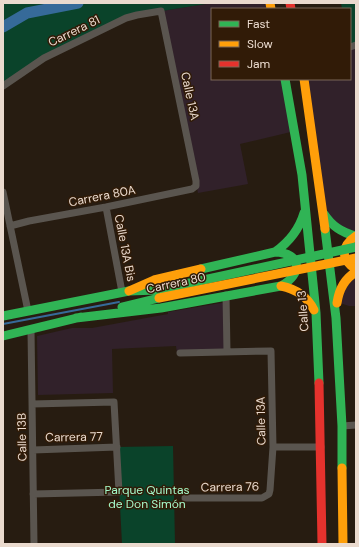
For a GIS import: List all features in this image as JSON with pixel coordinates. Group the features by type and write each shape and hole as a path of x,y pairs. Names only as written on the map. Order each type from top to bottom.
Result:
{"main road":[{"name":"Calle 13","path":"285,80 302,174 316,313 321,447 322,544"},
{"path":"304,80 336,318 342,426 343,544"},
{"path":"275,252 287,243 296,232 302,220 305,205"},
{"path":"322,207 332,225 343,232 356,236"},
{"path":"356,236 347,243 344,254 348,264 356,269"},
{"name":"Carrera 80","path":"3,336 76,318 158,294 356,247"},
{"path":"76,318 161,308 281,286 287,284 296,274 296,267 295,261 291,256 285,252 275,252 154,280 125,291"},
{"name":"Carrera 80","path":"3,316 125,291 158,294 356,258"},
{"path":"336,318 339,290 347,278 356,272"},
{"path":"281,286 293,289 303,295 313,306 316,313"}],"street":[{"name":"Carrera 81","path":"3,86 44,58 126,18 161,11"},
{"name":"Calle 13A","path":"161,11 196,186"},
{"name":"Carrera 80A","path":"10,226 192,189 196,186"},
{"path":"3,192 28,311"},
{"name":"Calle 13A Bis","path":"106,207 125,291"},
{"path":"180,353 226,352 226,295"},
{"name":"Calle 13B","path":"31,330 34,544"},
{"name":"Calle 13A","path":"226,352 271,351 273,447 270,490"},
{"path":"32,404 114,402 119,492 33,494"},
{"path":"342,426 356,426"},
{"path":"273,447 321,447"},
{"name":"Carrera 77","path":"33,450 116,448"},
{"name":"Carrera 76","path":"185,498 262,498 266,497 270,490"}],"shaded area":[{"path":"212,3 270,3 271,8 211,8 211,80 285,80 295,131 240,144 248,184 198,193 161,11"},
{"path":"356,45 356,236 327,219 304,80 351,80 351,47"},
{"path":"356,272 356,306 349,306 337,302"},
{"path":"227,302 227,352 177,353 176,346 112,349 113,393 38,395 37,336 72,328 92,328 168,314 168,312"}],"green space":[{"path":"3,3 212,3 137,15 44,58 3,86"},
{"path":"341,3 356,3 356,45 351,46 351,8 342,8"},
{"name":"Parque Quintas de Don Simón","path":"173,446 175,544 122,544 117,447"}],"waterway":[{"path":"3,27 27,13 78,3"},
{"path":"3,324 119,302"}],"traffic: fast":[{"path":"285,80 302,175 316,313 319,383"},
{"path":"275,252 293,235 304,213"},
{"path":"324,214 337,228 345,233 355,236"},
{"path":"325,229 336,318 342,426 342,468"},
{"path":"157,290 356,247"},
{"path":"76,318 161,308 281,286 293,276 296,270 296,265 295,260 290,256 284,253 275,252 201,269"},
{"path":"3,316 129,291 157,290"},
{"path":"122,307 159,298"},
{"path":"3,336 81,317"}],"traffic: slow":[{"path":"270,3 271,8"},
{"path":"304,80 325,229"},
{"path":"356,236 347,244 344,253 347,261 356,269"},
{"path":"159,298 356,258"},
{"path":"129,291 154,280 201,269"},
{"path":"337,303 339,293 345,281 356,272"},
{"path":"281,286 296,291 308,301 314,310"},
{"path":"342,468 343,544"}],"traffic: jam":[{"path":"290,3 291,8"},
{"path":"319,383 322,544"}]}
